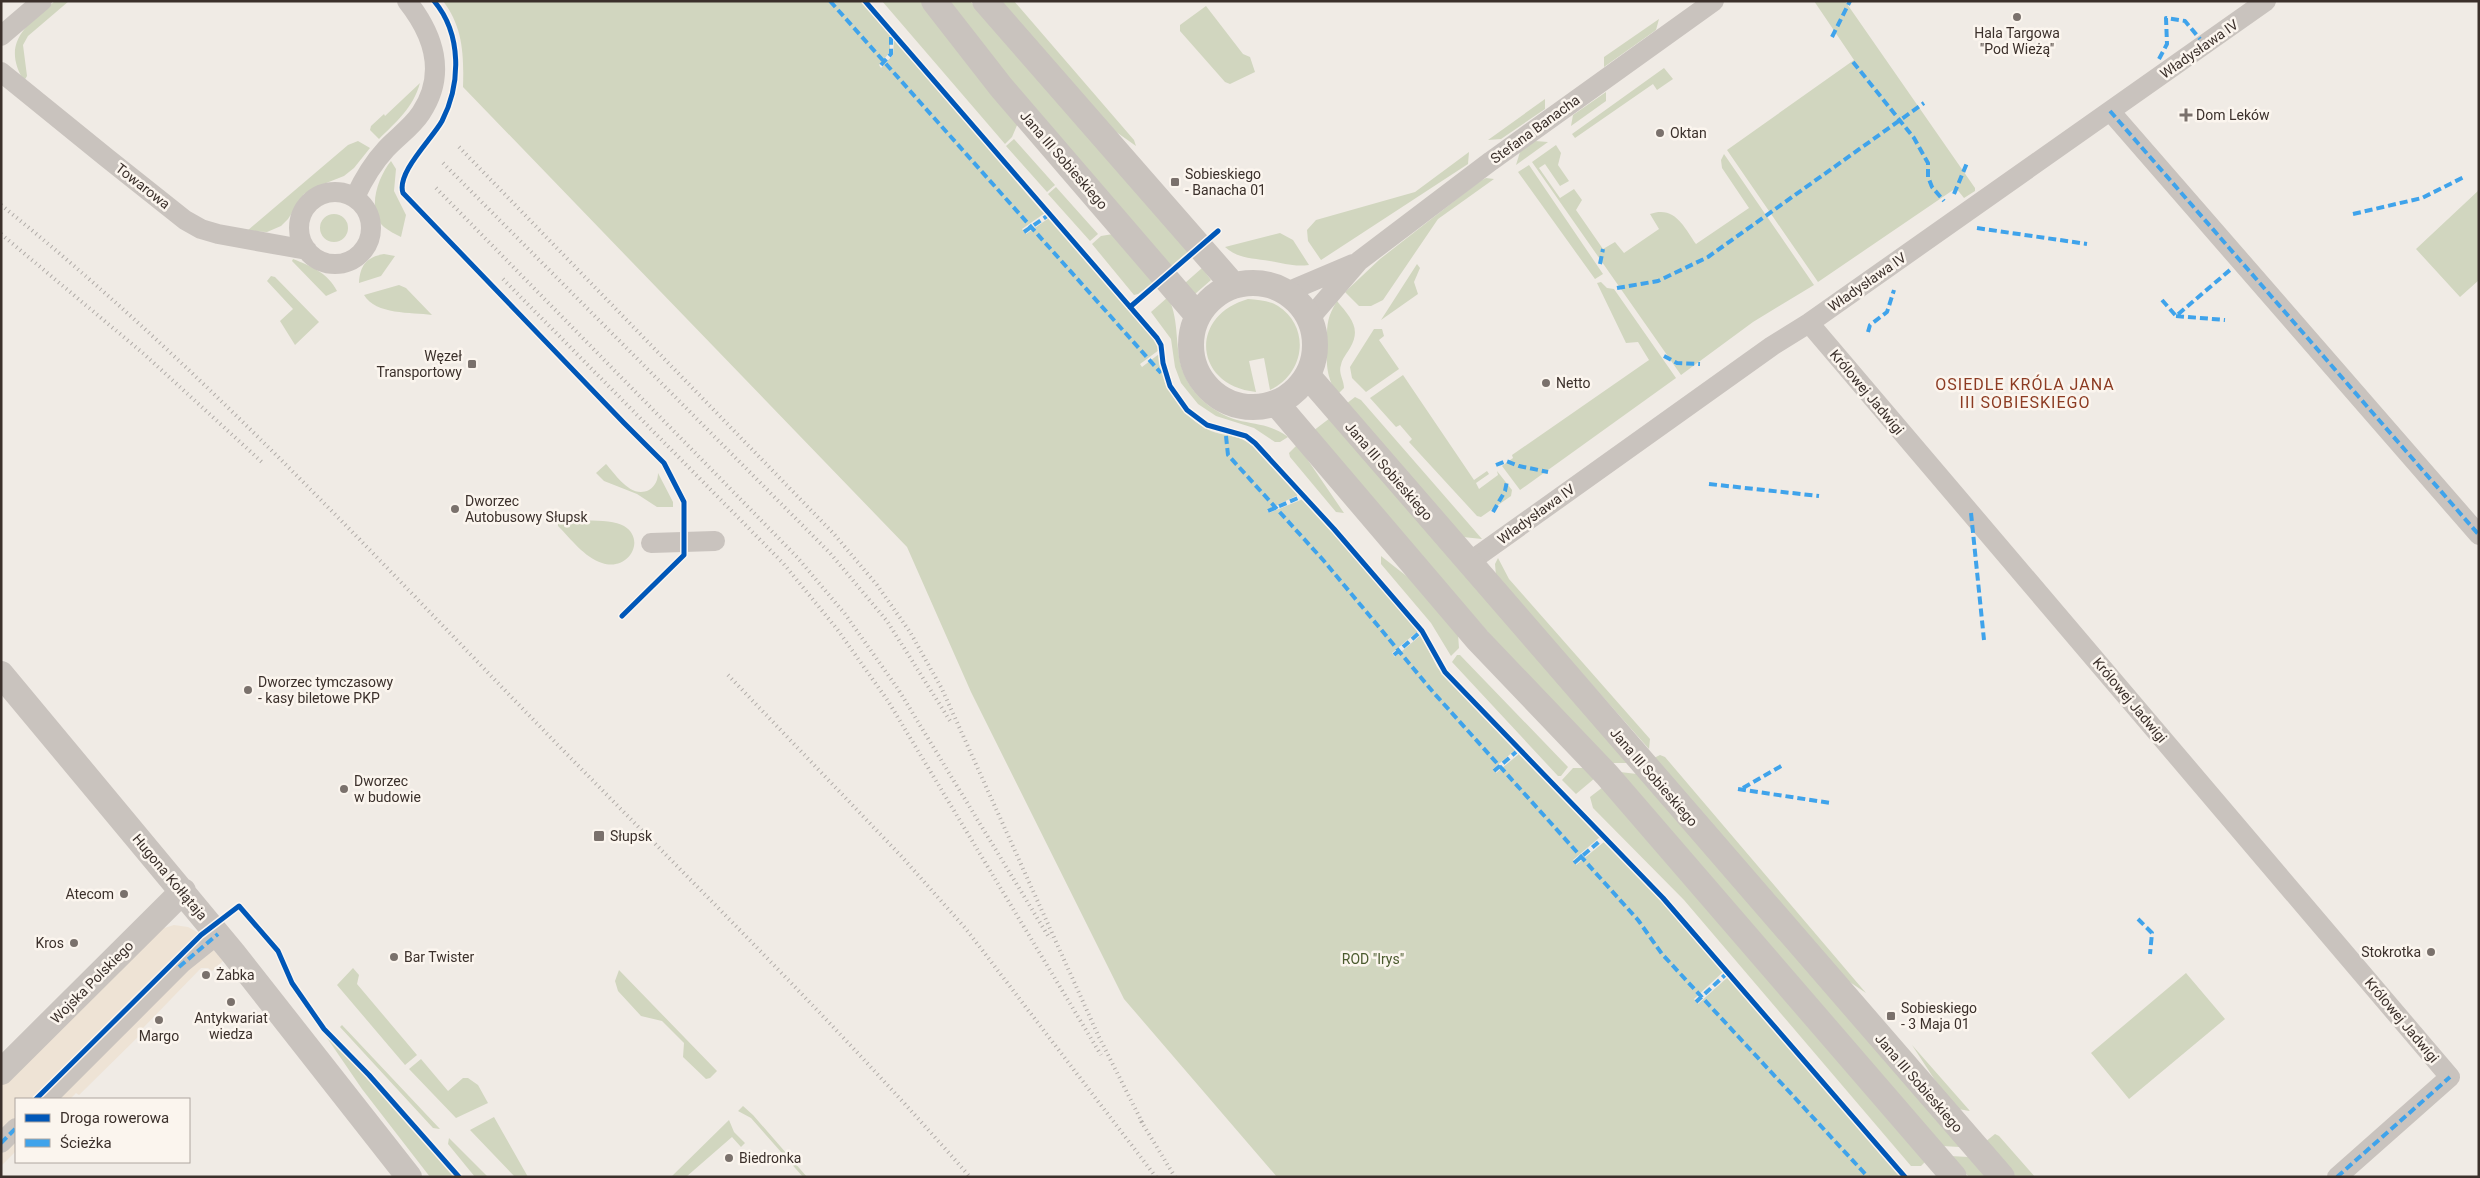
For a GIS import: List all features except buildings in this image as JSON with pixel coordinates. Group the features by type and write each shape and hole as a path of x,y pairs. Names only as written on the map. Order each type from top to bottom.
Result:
{"street":[{"path":"1,36 42,1"},
{"path":"355,197 363,181 385,150 420,115 433,86 436,68 434,46 421,20 407,1"},
{"name":"Jana III Sobieskiego","path":"934,1 1001,87 1198,316"},
{"path":"984,1 1234,286"},
{"name":"Stefana Banacha","path":"1310,318 1360,261 1491,160 1714,1"},
{"name":"Władysława IV","path":"1468,563 1772,346 1809,323 2266,1"},
{"name":"Towarowa","path":"1,72 185,220 201,229 225,236 307,250"},
{"path":"2110,111 2479,536"},
{"path":"340,192 355,197 368,212 371,229 366,244 358,254 347,262 333,264 317,259 307,250 299,228 305,208 325,193 340,192"},
{"name":"Stefana Banacha","path":"1287,292 1360,261"},
{"path":"1252,282 1270,285 1287,292 1300,304 1310,318 1316,347 1314,362 1308,376 1299,388 1276,403 1260,407 1243,407 1227,402 1205,384 1194,364 1191,352 1191,339 1198,316 1213,297 1234,286 1252,282"},
{"name":"Królowej Jadwigi","path":"1809,323 2450,1077 2337,1177"},
{"name":"Jana III Sobieskiego","path":"1308,376 1468,563 2002,1177"},
{"path":"1276,403 1478,640 1607,775 1954,1177"},
{"path":"651,543 715,540"},
{"name":"Hugona Kołłątaja","path":"1,674 218,934 409,1177"},
{"name":"Wojska Polskiego","path":"1,1072 183,891"},
{"path":"47,1098 182,964 218,934"},
{"path":"1,1143 15,1129"}],"green space":[{"path":"55,1 69,1 28,36 23,45 27,76 24,81 17,67 16,45 20,35 27,26"},
{"name":"ROD \"Irys\"","path":"443,1 862,1 890,34 890,52 879,65 881,68 893,55 894,40 1045,213 1022,229 1026,234 1049,218 1154,338 1159,350 1140,364 1142,367 1159,354 1164,378 1182,409 1200,425 1211,431 1239,438 1254,447 1268,460 1298,495 1267,510 1269,513 1303,499 1418,631 1392,653 1395,657 1421,635 1437,667 1515,750 1493,769 1496,773 1519,754 1600,837 1573,860 1576,865 1604,842 1661,900 1724,971 1694,999 1698,1004 1728,977 1902,1177 1277,1177 1124,999 971,692 907,547 463,87 461,42 455,21"},
{"path":"882,1 921,1 1018,123 1012,137 1005,144"},
{"path":"949,1 970,1 1188,252 1171,266 1011,82"},
{"path":"999,1 1014,1 1134,140 1136,146 1112,129"},
{"path":"1814,1 1845,1 1975,188 1975,191 1964,198 1956,188 1818,282 1727,150 1854,60"},
{"path":"1206,6 1243,54 1250,57 1255,72 1230,84 1225,82 1180,31 1180,25"},
{"path":"1659,19 1656,30 1604,67 1604,57"},
{"path":"1664,68 1673,79 1657,90 1653,84 1575,138 1572,134"},
{"path":"420,83 408,107 379,139 370,130 371,126 384,114 385,116"},
{"path":"1606,92 1606,101 1571,126 1573,115"},
{"path":"1545,99 1545,109 1501,139 1488,140"},
{"path":"1014,139 1055,185 1047,192 1006,146"},
{"path":"358,141 370,148 354,168 344,176 304,194 288,219 281,226 267,232 247,231 348,145"},
{"path":"1535,141 1548,142 1516,165 1520,152"},
{"path":"1556,145 1561,153 1558,165 1569,181 1560,186 1545,164 1539,168 1560,198 1574,189 1582,200 1576,210 1603,249 1615,242 1624,253 1659,229 1650,214 1666,212 1672,215 1683,225 1696,244 1749,208 1722,168 1721,160 1724,154 1814,285 1753,322 1681,375 1532,162"},
{"path":"1469,152 1468,164 1321,260 1308,241 1307,230 1316,220 1415,192"},
{"path":"391,161 396,169 394,191 406,215 401,237 384,227 376,212 375,203 378,184"},
{"path":"1529,165 1603,274 1595,279 1518,172"},
{"path":"1486,178 1494,179 1438,219 1383,300 1371,306 1359,306 1345,292 1380,259"},
{"path":"1056,187 1098,234 1090,241 1048,194"},
{"path":"2479,190 2479,280 2460,297 2416,249"},
{"path":"334,214 344,218 348,228 344,238 334,242 324,238 320,228 324,218"},
{"path":"1280,233 1293,240 1309,265 1293,265 1246,257 1235,254 1225,247"},
{"path":"1113,234 1155,281 1138,294 1134,295 1092,244 1101,236"},
{"path":"384,254 395,256 381,276 359,283 365,263 373,257"},
{"path":"293,259 312,267 324,275 337,291 326,296 292,261"},
{"path":"1417,264 1420,268 1414,282 1418,294 1381,320"},
{"path":"1202,268 1211,280 1195,294 1185,283"},
{"path":"271,276 275,277 319,322 295,345 280,321 293,309 267,281"},
{"path":"1601,282 1607,288 1614,289 1676,378 1520,490 1502,466 1513,458 1512,455 1649,360 1638,342 1626,343 1597,283"},
{"path":"399,285 406,288 432,315 404,313 385,309 377,306 364,295"},
{"path":"1168,297 1174,316 1181,366 1189,384 1200,398 1221,414 1237,420 1269,427 1288,437 1280,442 1275,442 1254,428 1216,416 1198,404 1181,383 1175,367 1171,339 1151,312"},
{"path":"1248,299 1267,301 1278,306 1289,315 1296,326 1299,338 1300,350 1297,362 1291,373 1282,383 1270,390 1264,358 1249,361 1256,392 1235,387 1220,377 1210,364 1206,350 1208,334 1215,320 1229,308"},
{"path":"1337,301 1353,323 1355,334 1340,368 1344,388 1337,395 1329,377 1327,366 1327,333 1331,313"},
{"path":"1374,329 1382,329 1384,336 1379,340 1399,369 1366,392 1352,378 1350,367"},
{"path":"1403,375 1474,480 1487,471 1489,474 1476,483 1479,489 1498,475 1497,471 1512,490 1511,496 1481,517 1477,516 1409,442 1412,439 1400,425 1396,427 1370,398"},
{"path":"1355,397 1361,400 1482,539 1463,537 1346,404"},
{"path":"1330,418 1628,763 1610,763 1519,668 1313,431"},
{"path":"1297,445 1344,513 1336,512 1290,457 1289,453"},
{"path":"606,464 624,484 636,491 649,490 656,483 658,473 673,502 673,507 657,507 637,494 604,481 596,473"},
{"path":"582,520 618,523 631,532 634,546 631,553 620,563 611,565 602,563 589,557 573,542 558,526 558,521"},
{"path":"1381,556 1409,578 1458,634 1459,648 1451,656 1431,623 1381,564"},
{"path":"1498,558 1509,579 1650,739 1649,749 1496,576 1495,564"},
{"path":"1457,655 1460,655 1568,767 1561,776 1558,776 1452,662"},
{"path":"1660,755 1665,757 1866,993 1844,978 1652,759"},
{"path":"1573,768 1583,768 1595,778 1576,794 1562,780"},
{"path":"1620,772 1637,774 1960,1147 1942,1146"},
{"path":"1603,787 1925,1162 1921,1166 1911,1166 1684,900 1593,808 1590,797"},
{"path":"353,968 359,975 357,984 417,1055 405,1065 337,985"},
{"path":"619,970 717,1071 710,1078 706,1079 683,1057 684,1043 662,1021 641,1016 618,991 615,981"},
{"path":"2186,973 2225,1019 2129,1099 2091,1053"},
{"path":"342,1025 440,1129 433,1128 340,1027"},
{"path":"323,1032 399,1111 456,1177 430,1177 362,1089"},
{"path":"1912,1045 1970,1111 1958,1109 1946,1097"},
{"path":"421,1059 448,1091 463,1078 468,1078 478,1085 488,1103 456,1118 409,1069"},
{"path":"743,1106 807,1177 803,1177 751,1118 738,1111"},
{"path":"494,1117 528,1177 515,1177 470,1130"},
{"path":"729,1120 734,1132 745,1143 741,1147 732,1137 686,1177 671,1177"},
{"path":"1995,1134 1999,1136 2035,1177 2015,1177 1985,1142"},
{"path":"449,1138 488,1177 475,1177 448,1144"},
{"path":"1950,1156 1969,1157 1986,1177 1969,1177"}],"shaded area":[{"path":"174,925 188,927 199,933 223,961 212,971 208,968 201,968 142,1029 144,1031 79,1095 76,1093 71,1098 15,1098 15,1152 1,1166 1,1085 161,929"}],"railway":[{"path":"459,147 834,534 877,585 910,632 942,689 1098,1035 1144,1126"},
{"path":"443,163 830,553 887,621 952,724"},
{"path":"436,188 797,557 845,614 898,689 1050,939"},
{"path":"1,205 139,323 205,385 333,512 805,998 916,1116 970,1177"},
{"path":"1,234 144,354 264,464"},
{"path":"503,279 783,563 837,629 888,701 1101,1055"},
{"path":"728,675 903,858 966,929 1156,1177"},
{"path":"1141,1121 1175,1177"}],"marked path":[{"path":"830,1 1161,373"},
{"path":"1832,37 1850,1"},
{"path":"2159,59 2167,44 2166,18 2185,21 2200,39"},
{"path":"881,65 891,54 891,37"},
{"path":"1853,62 1914,138 1928,163 1928,177 1932,187 1944,201"},
{"path":"1617,288 1658,281 1708,257 1924,103"},
{"path":"2110,111 2479,535"},
{"path":"1954,194 1967,163"},
{"path":"2353,214 2422,198 2464,177"},
{"path":"1024,232 1047,216"},
{"path":"1977,228 2087,244"},
{"path":"1600,264 1603,249"},
{"path":"2162,300 2176,316 2230,270"},
{"path":"1868,332 1870,325 1887,312 1894,290"},
{"path":"2176,316 2225,320"},
{"path":"1664,356 1677,363 1700,364"},
{"path":"1226,436 1228,455 1324,561 1433,692 1638,920 1662,954 1868,1177"},
{"path":"1496,465 1506,461 1519,466 1548,472"},
{"path":"1493,512 1505,491 1507,481"},
{"path":"1709,484 1819,496"},
{"path":"1268,511 1298,498"},
{"path":"1971,513 1984,640"},
{"path":"1394,655 1419,633"},
{"path":"1494,771 1516,752"},
{"path":"1743,788 1783,765"},
{"path":"1738,789 1831,803"},
{"path":"1574,863 1601,840"},
{"path":"2138,919 2152,933 2150,954"},
{"path":"179,967 218,934"},
{"path":"1696,1002 1725,975"},
{"path":"2337,1177 2450,1077"},
{"path":"1,1143 15,1129"}],"cycle path":[{"path":"434,1 450,28 454,44 456,60 453,91 442,121 416,156 405,176 402,185 403,193 664,463 684,502 684,555 622,616"},
{"path":"865,1 1157,338 1161,345 1163,363 1170,386 1187,410 1207,425 1246,436 1255,443 1334,529 1422,631 1445,672 1663,898 1905,1177"},
{"path":"1130,307 1218,231"},
{"path":"37,1098 201,935 239,906 278,951 292,983 324,1029 369,1075 459,1177"}],"place":[{"name":"Hala Targowa \"Pod Wieżą\"","path":"2017,17"},
{"name":"Dom Leków","path":"2186,115"},
{"name":"Oktan","path":"1660,133"},
{"name":"Sobieskiego - Banacha 01","path":"1175,182"},
{"name":"Węzeł Transportowy","path":"472,364"},
{"name":"Netto","path":"1546,383"},
{"name":"Dworzec Autobusowy Słupsk","path":"455,509"},
{"name":"Dworzec tymczasowy - kasy biletowe PKP","path":"248,690"},
{"name":"Dworzec w budowie","path":"344,789"},
{"name":"Słupsk","path":"599,836"},
{"name":"Atecom","path":"124,894"},
{"name":"Kros","path":"74,943"},
{"name":"Stokrotka","path":"2431,952"},
{"name":"Bar Twister","path":"394,957"},
{"name":"Żabka","path":"206,975"},
{"name":"Antykwariat wiedza","path":"231,1002"},
{"name":"Sobieskiego - 3 Maja 01","path":"1891,1016"},
{"name":"Margo","path":"159,1020"},
{"name":"Biedronka","path":"729,1158"}],"district":[{"name":"OSIEDLE KRÓLA JANA III SOBIESKIEGO","path":"2025,393"}]}
